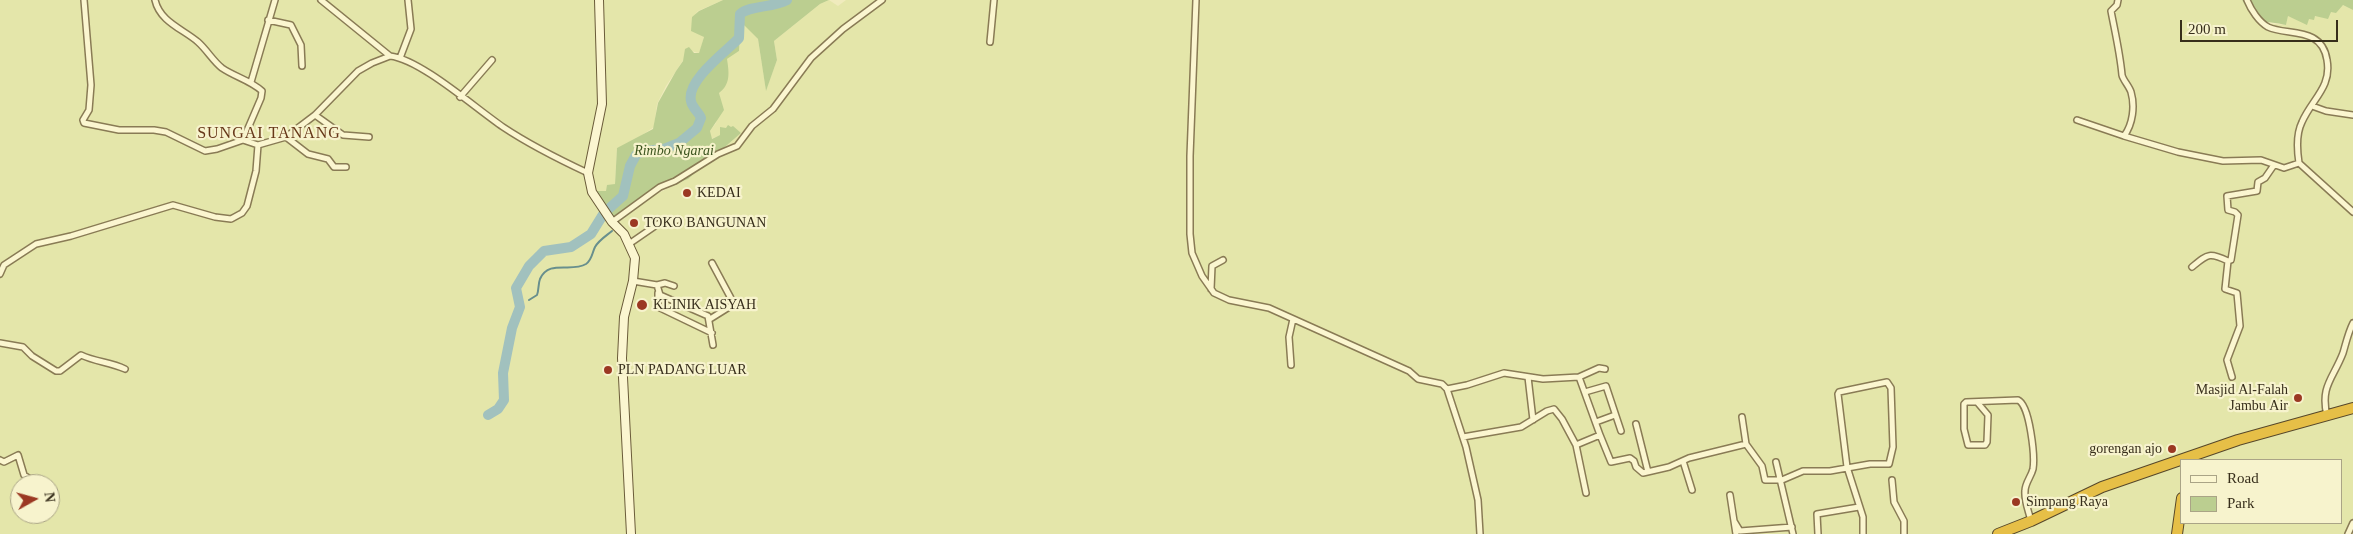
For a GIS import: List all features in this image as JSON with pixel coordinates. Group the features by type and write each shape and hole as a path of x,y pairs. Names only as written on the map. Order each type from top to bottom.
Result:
{"highway":[{"path":"2186,459 2238,440 2353,408"},
{"path":"1998,534 2031,521 2102,487 2180,461"},
{"path":"2177,534 2180,517"}],"main road":[{"path":"599,0 602,104 588,172 594,196 612,222 624,234 635,258 633,281 624,317 622,358 631,534"}],"street":[{"path":"84,0 91,85 89,110 83,120 84,123 119,130 166,132 205,151 243,140 258,145 286,137 315,115 358,71 390,56"},
{"path":"154,0 157,8 175,27 197,41 222,68 260,88 263,94 243,140"},
{"path":"251,82 275,0"},
{"path":"321,0 390,56 400,58 426,71 535,148 588,172"},
{"path":"400,58 411,29 408,0"},
{"path":"612,222 660,187 675,182 718,154 737,146 752,126 773,109 811,58 843,29 882,0"},
{"path":"990,42 994,0"},
{"path":"1196,0 1190,156 1190,234 1192,253 1202,276 1211,290 1229,300 1269,308 1409,371 1418,379 1442,384 1447,389 1463,437 1478,500 1480,534"},
{"path":"2118,0 2117,5 2111,11 2122,60 2122,76 2131,93 2132,103 2130,127 2124,136"},
{"path":"2247,0 2252,10 2263,23 2273,28 2306,34 2315,39 2324,51 2327,58 2328,76 2325,86 2299,129 2299,163 2353,212"},
{"path":"268,20 291,25 301,45 302,66"},
{"path":"460,96 492,60"},
{"path":"2312,106 2326,111 2353,115"},
{"path":"315,115 343,135 369,137"},
{"path":"2077,120 2178,152 2214,159 2228,161 2261,160 2288,168 2299,163"},
{"path":"286,137 308,154 327,159 334,166 346,167"},
{"path":"0,274 4,264 36,244 71,236 172,205 215,217 232,219 242,213 247,206 256,171 258,145"},
{"path":"2232,377 2226,360 2240,323 2237,293 2225,290 2228,261 2232,258 2238,214 2228,210 2227,196 2257,191 2258,182 2265,178 2274,165"},
{"path":"629,244 658,224 677,220"},
{"path":"2192,267 2209,255 2217,255 2228,261"},
{"path":"1211,290 1212,266 1223,260"},
{"path":"710,319 734,304 712,263"},
{"path":"633,281 657,285 665,283 674,286"},
{"path":"657,285 658,307 712,333"},
{"path":"658,293 710,319"},
{"path":"1291,365 1289,338 1293,318"},
{"path":"710,319 713,345"},
{"path":"2327,416 2324,404 2327,383 2343,352 2353,323"},
{"path":"0,343 23,347 32,356 56,371 60,371 81,355 96,361 108,361 125,369"},
{"path":"1447,389 1467,385 1504,373 1542,379 1579,377 1599,368 1605,368"},
{"path":"1528,377 1533,420"},
{"path":"1579,377 1611,462 1630,458 1634,461 1639,471 1648,472 1746,444"},
{"path":"1742,417 1746,444 1762,466 1765,480 1782,480 1803,471 1830,471 1847,467 1889,464 1892,437 1891,388 1888,382 1839,392 1847,467 1863,517 1863,534"},
{"path":"1585,392 1606,386 1620,431"},
{"path":"1977,402 1988,415 1989,431 1985,445 1966,443 1963,406 1966,402 2018,400 2023,404 2033,440 2031,448 2032,473 2024,488 2031,521"},
{"path":"1463,437 1521,427 1547,411 1554,409 1576,444 1586,493"},
{"path":"1596,422 1615,415"},
{"path":"1636,424 1648,472"},
{"path":"1576,444 1600,435"},
{"path":"0,460 4,462 18,455 24,474"},
{"path":"1683,461 1692,490"},
{"path":"1776,462 1782,480 1793,534"},
{"path":"1892,480 1894,502 1904,521 1904,534"},
{"path":"1730,495 1736,534"},
{"path":"1818,534 1817,514 1859,507"},
{"path":"1734,521 1740,531 1792,527"},
{"path":"2348,534 2353,523"}],"green space":[{"path":"0,0 723,0 698,11 692,18 692,25 704,37 701,48 699,53 691,51 666,86 657,104 654,127 626,146 617,148 615,184 618,221 643,201 690,177 741,133 731,127 720,130 720,135 711,139 710,131 716,123 720,99 719,93 727,59 739,51 741,21 758,39 766,90 777,60 774,41 820,4 829,0 838,6 846,0 2242,0 2259,23 2286,25 2288,16 2309,19 2343,5 2353,10 2353,534 0,534"},
{"name":"Rimbo Ngarai","path":"723,0 829,0 820,4 774,41 777,60 766,91 758,39 741,22 739,51 727,59 729,73 727,82 726,86 719,93 724,110 710,131 712,139 720,135 720,127 726,128 728,125 733,126 741,133 688,179 660,190 618,220 618,232 589,191 606,191 607,185 615,184 617,148 653,129 658,103 683,61 685,49 689,47 694,53 699,53 704,37 691,31 692,17 699,11"},
{"path":"2242,0 2353,0 2353,10 2343,5 2336,13 2331,12 2328,19 2315,16 2314,20 2309,19 2307,25 2288,16 2286,25 2256,20"}],"waterway":[{"path":"488,415 498,409 504,400 503,373 512,328 520,307 516,288 529,266 544,251 571,247 591,234 604,213 623,196 630,166 636,155 643,151 664,149 679,143 697,128 701,118 691,101 691,93 701,75 739,38 740,14 750,9 787,0"},
{"path":"529,300 537,295 539,281 544,273 549,269 586,264 597,245 612,231"}],"place":[{"name":"KEDAI","path":"687,193"},
{"name":"TOKO BANGUNAN","path":"634,223"},
{"name":"KLINIK AISYAH","path":"642,305"},
{"name":"PLN PADANG LUAR","path":"608,370"},
{"name":"Masjid Al-Falah Jambu Air","path":"2298,398"},
{"name":"gorengan ajo","path":"2172,449"},
{"name":"Simpang Raya","path":"2016,502"}],"district":[{"name":"SUNGAI TANANG","path":"269,134"}]}
